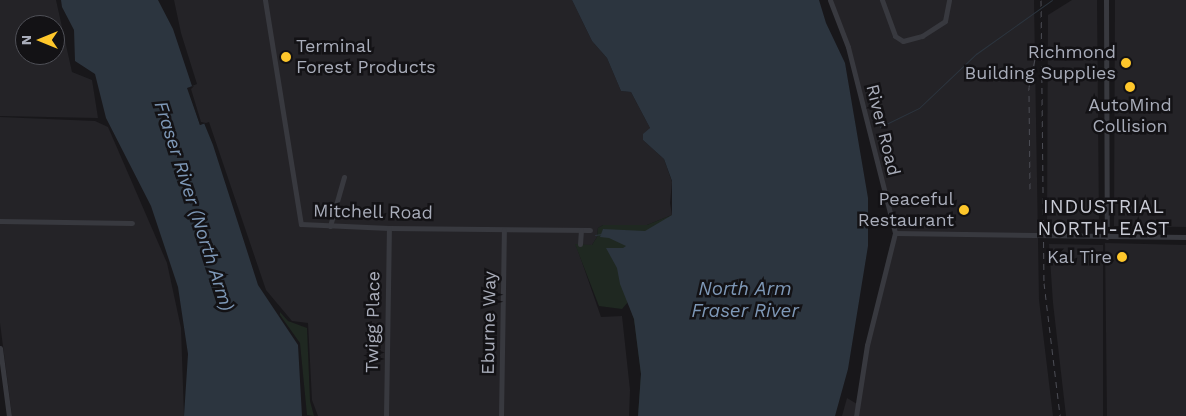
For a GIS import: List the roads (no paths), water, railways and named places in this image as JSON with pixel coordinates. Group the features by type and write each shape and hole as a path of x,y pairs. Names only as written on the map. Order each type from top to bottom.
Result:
{"street":[{"name":"Mitchell Road","path":"266,0 298,215 301,224 389,228 590,230"},
{"name":"River Road","path":"830,0 848,47 895,233 867,345 856,416"},
{"path":"882,0 895,36 903,41 922,36 945,21 950,0"},
{"path":"1106,0 1108,237"},
{"path":"330,226 344,177"},
{"path":"0,221 132,223"},
{"name":"Twigg Place","path":"386,416 389,228"},
{"name":"Eburne Way","path":"501,416 504,230"},
{"path":"580,230 580,244"},
{"path":"895,233 1186,237"},
{"path":"0,348 1,369 9,416"}],"water":[{"name":"Fraser River (North Arm)","path":"61,0 158,0 173,29 192,86 188,88 200,125 204,123 213,145 258,285 298,345 302,416 184,416 188,354 178,287 151,206 106,118 95,74 75,61 74,30 62,7"},
{"name":"North Arm Fraser River","path":"572,0 819,0 826,23 845,63 868,198 868,246 848,369 835,416 638,416 641,374 634,319 620,284 617,268 606,248 623,248 626,246 609,238 600,237 603,229 645,231 672,215 672,181 664,159 643,140 643,134 650,128 631,92 621,91 607,58 592,41"}],"waterway":[{"path":"880,127 919,108 976,54 1052,0"},
{"path":"595,235 602,234"}],"railway":[{"path":"1041,0 1044,283 1060,416"},
{"path":"1030,189 1029,87 1038,45"}],"place":[{"name":"Terminal Forest Products","path":"286,57"},
{"name":"Richmond Building Supplies","path":"1126,63"},
{"name":"AutoMind Collision","path":"1130,87"},
{"name":"Peaceful Restaurant","path":"964,210"},
{"name":"Kal Tire","path":"1122,257"}],"district":[{"name":"INDUSTRIAL NORTH-EAST","path":"1104,218"}]}
